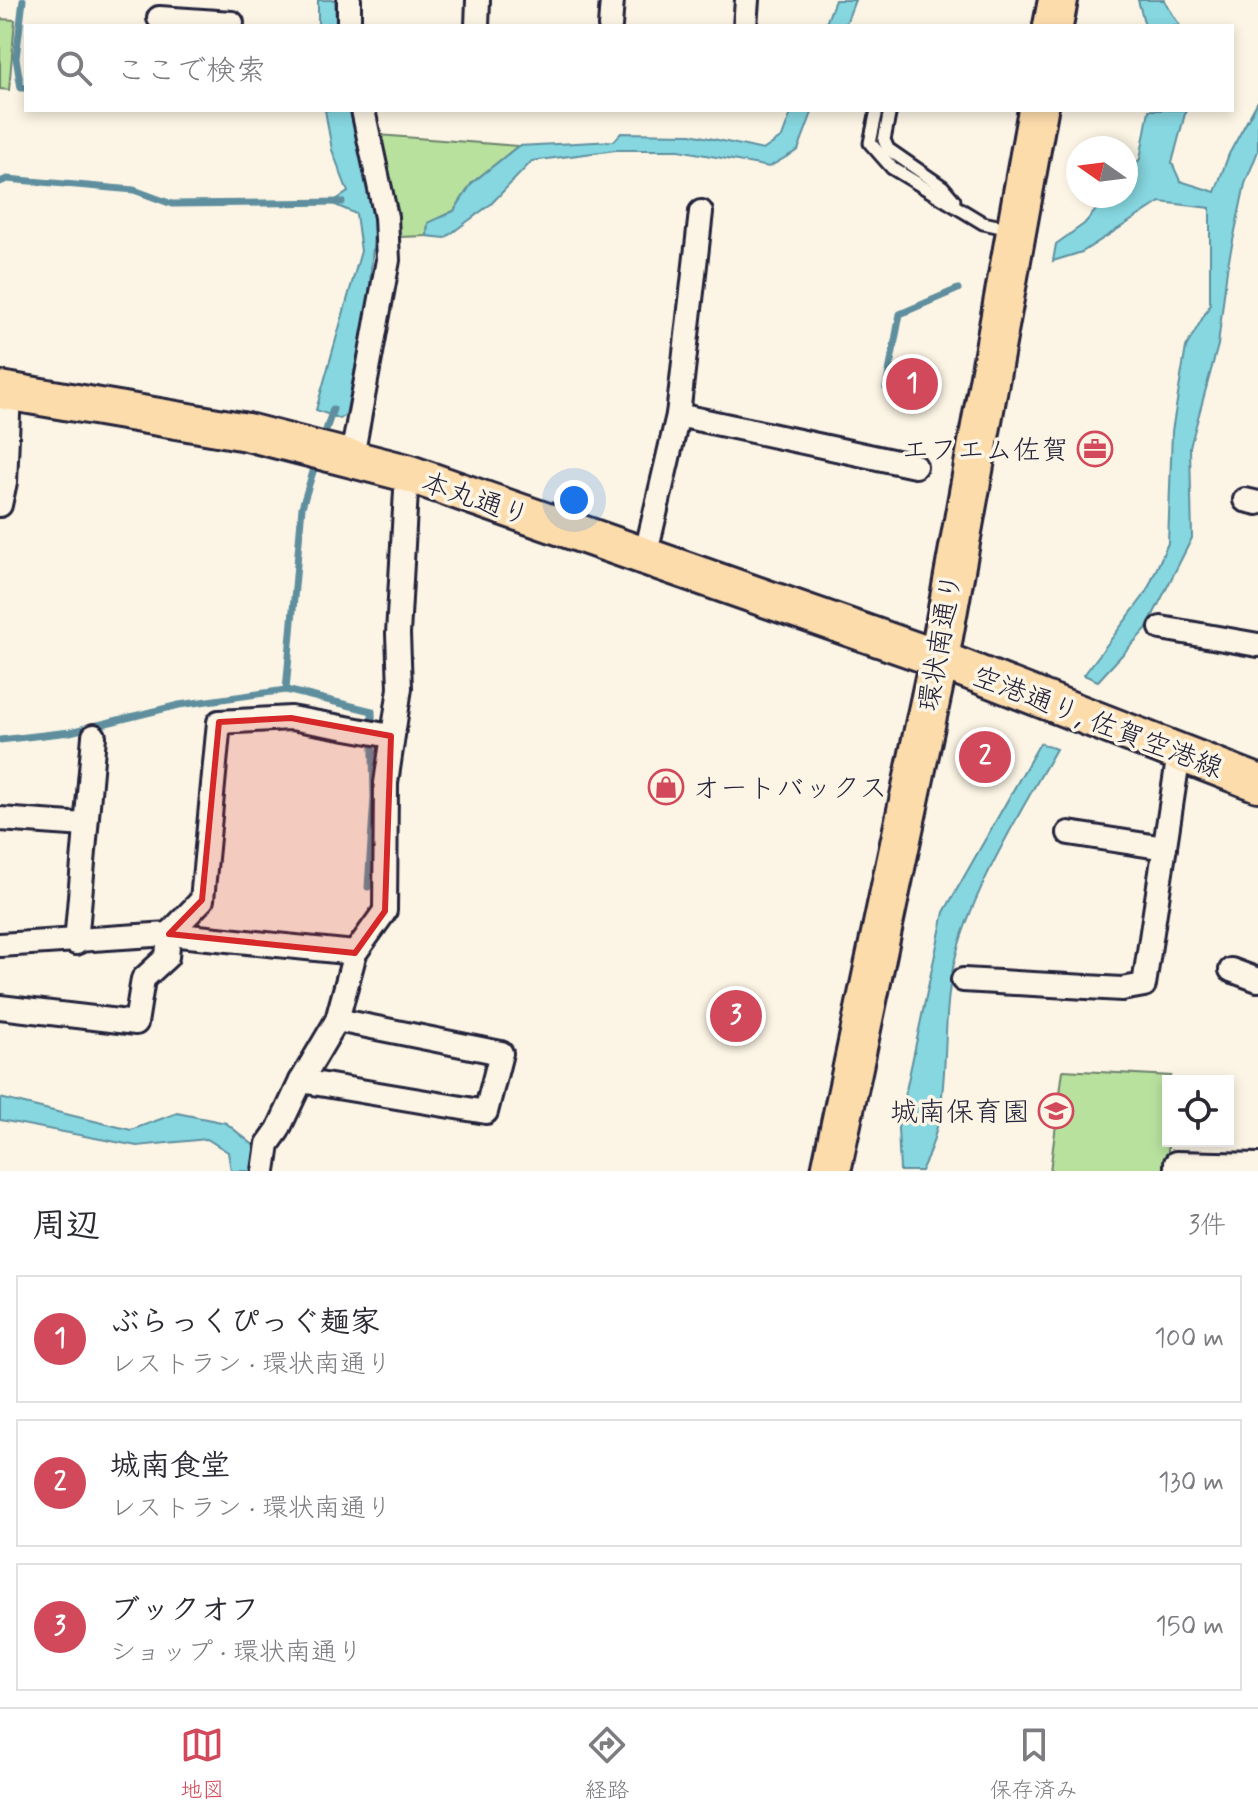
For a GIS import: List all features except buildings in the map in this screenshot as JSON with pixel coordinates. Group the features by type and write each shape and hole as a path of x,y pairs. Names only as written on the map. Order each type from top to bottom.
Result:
{"highway":[{"path":"1053,24 1058,0"},
{"name":"環状南通り","path":"834,1171 939,659 1038,112"}],"main road":[{"name":"本丸通り","path":"4,391 247,432 407,473 939,659"},
{"name":"空港通り, 佐賀空港線","path":"939,659 1258,783"}],"street":[{"path":"349,0 349,24"},
{"path":"477,24 478,0"},
{"path":"610,24 612,0"},
{"path":"745,24 747,0"},
{"path":"159,15 232,23"},
{"path":"330,452 388,260 386,217 363,112"},
{"path":"645,557 678,415 701,212"},
{"path":"0,505 5,482 4,391"},
{"path":"678,415 915,466"},
{"path":"264,1171 268,1144 337,1020 355,953 385,911 386,783 400,688 398,634 407,473"},
{"path":"1161,628 1258,645"},
{"path":"0,1007 136,1023 143,979 167,957 169,934 202,900 219,722 291,718 391,736"},
{"path":"76,943 94,736"},
{"path":"963,980 1122,989 1144,985 1179,753"},
{"path":"0,819 85,825"},
{"path":"1069,833 1165,848"},
{"path":"0,945 76,943 169,934 355,953"},
{"path":"1231,970 1258,980"},
{"path":"301,1081 486,1112 501,1053 337,1020"},
{"path":"1176,1171 1176,1163 1249,1167"}],"lane":[{"path":"877,112 870,143 877,155 892,168 983,223 1016,230"},
{"path":"890,112 884,140 888,149 943,187 960,207"}],"highlighted area":[{"path":"291,718 391,736 385,911 355,953 169,934 202,900 219,722"}],"green space":[{"path":"0,19 15,20 9,90 0,89"},
{"path":"378,135 518,146 472,183 454,211 428,223 427,236 399,237"},
{"path":"1063,1070 1162,1076 1162,1147 1168,1147 1168,1171 1050,1171"}],"water":[{"path":"318,0 335,0 336,24 318,24"},
{"path":"835,0 855,0 846,24 826,24"},
{"path":"1138,0 1164,0 1179,24 1144,24"},
{"path":"1258,101 1258,151 1245,184 1227,269 1218,345 1190,447 1192,538 1146,629 1098,681 1084,675 1146,593 1168,543 1172,431 1186,347 1210,305 1210,208 1160,202 1082,252 1053,261 1056,244 1084,224 1098,208 1138,208 1138,161 1149,112 1185,112 1172,163 1180,181 1215,192 1229,154"},
{"path":"325,112 350,112 375,221 369,296 346,415 340,419 316,410 361,251 356,214 331,203 348,192 332,150"},
{"path":"791,112 812,112 798,150 769,167 679,150 616,150 532,161 491,204 445,238 427,236 428,223 454,211 472,183 518,146 614,141 621,133 691,134 763,150 782,137"},
{"path":"1040,743 1056,749 997,856 960,941 949,993 942,1097 931,1147 921,1171 900,1171 898,1128 944,912"},
{"path":"0,1098 131,1130 177,1113 226,1123 257,1148 255,1171 231,1171 228,1152 207,1139 137,1146 0,1120"}],"waterway":[{"path":"23,0 16,58 21,88 24,88"},
{"path":"0,182 7,179 134,190 172,204 342,202"},
{"path":"886,388 900,314 958,289"},
{"path":"323,439 333,409"},
{"path":"286,690 302,507 317,459"},
{"path":"0,740 70,732 179,705 286,690 372,711 374,798 368,887"}],"place":[{"name":"ぶらっくぴっぐ麺家","path":"912,384"},
{"name":"エフエム佐賀","path":"1095,449"},
{"name":"城南食堂","path":"985,757"},
{"name":"オートバックス","path":"666,787"},
{"name":"ブックオフ","path":"736,1016"},
{"name":"城南保育園","path":"1056,1111"}]}
